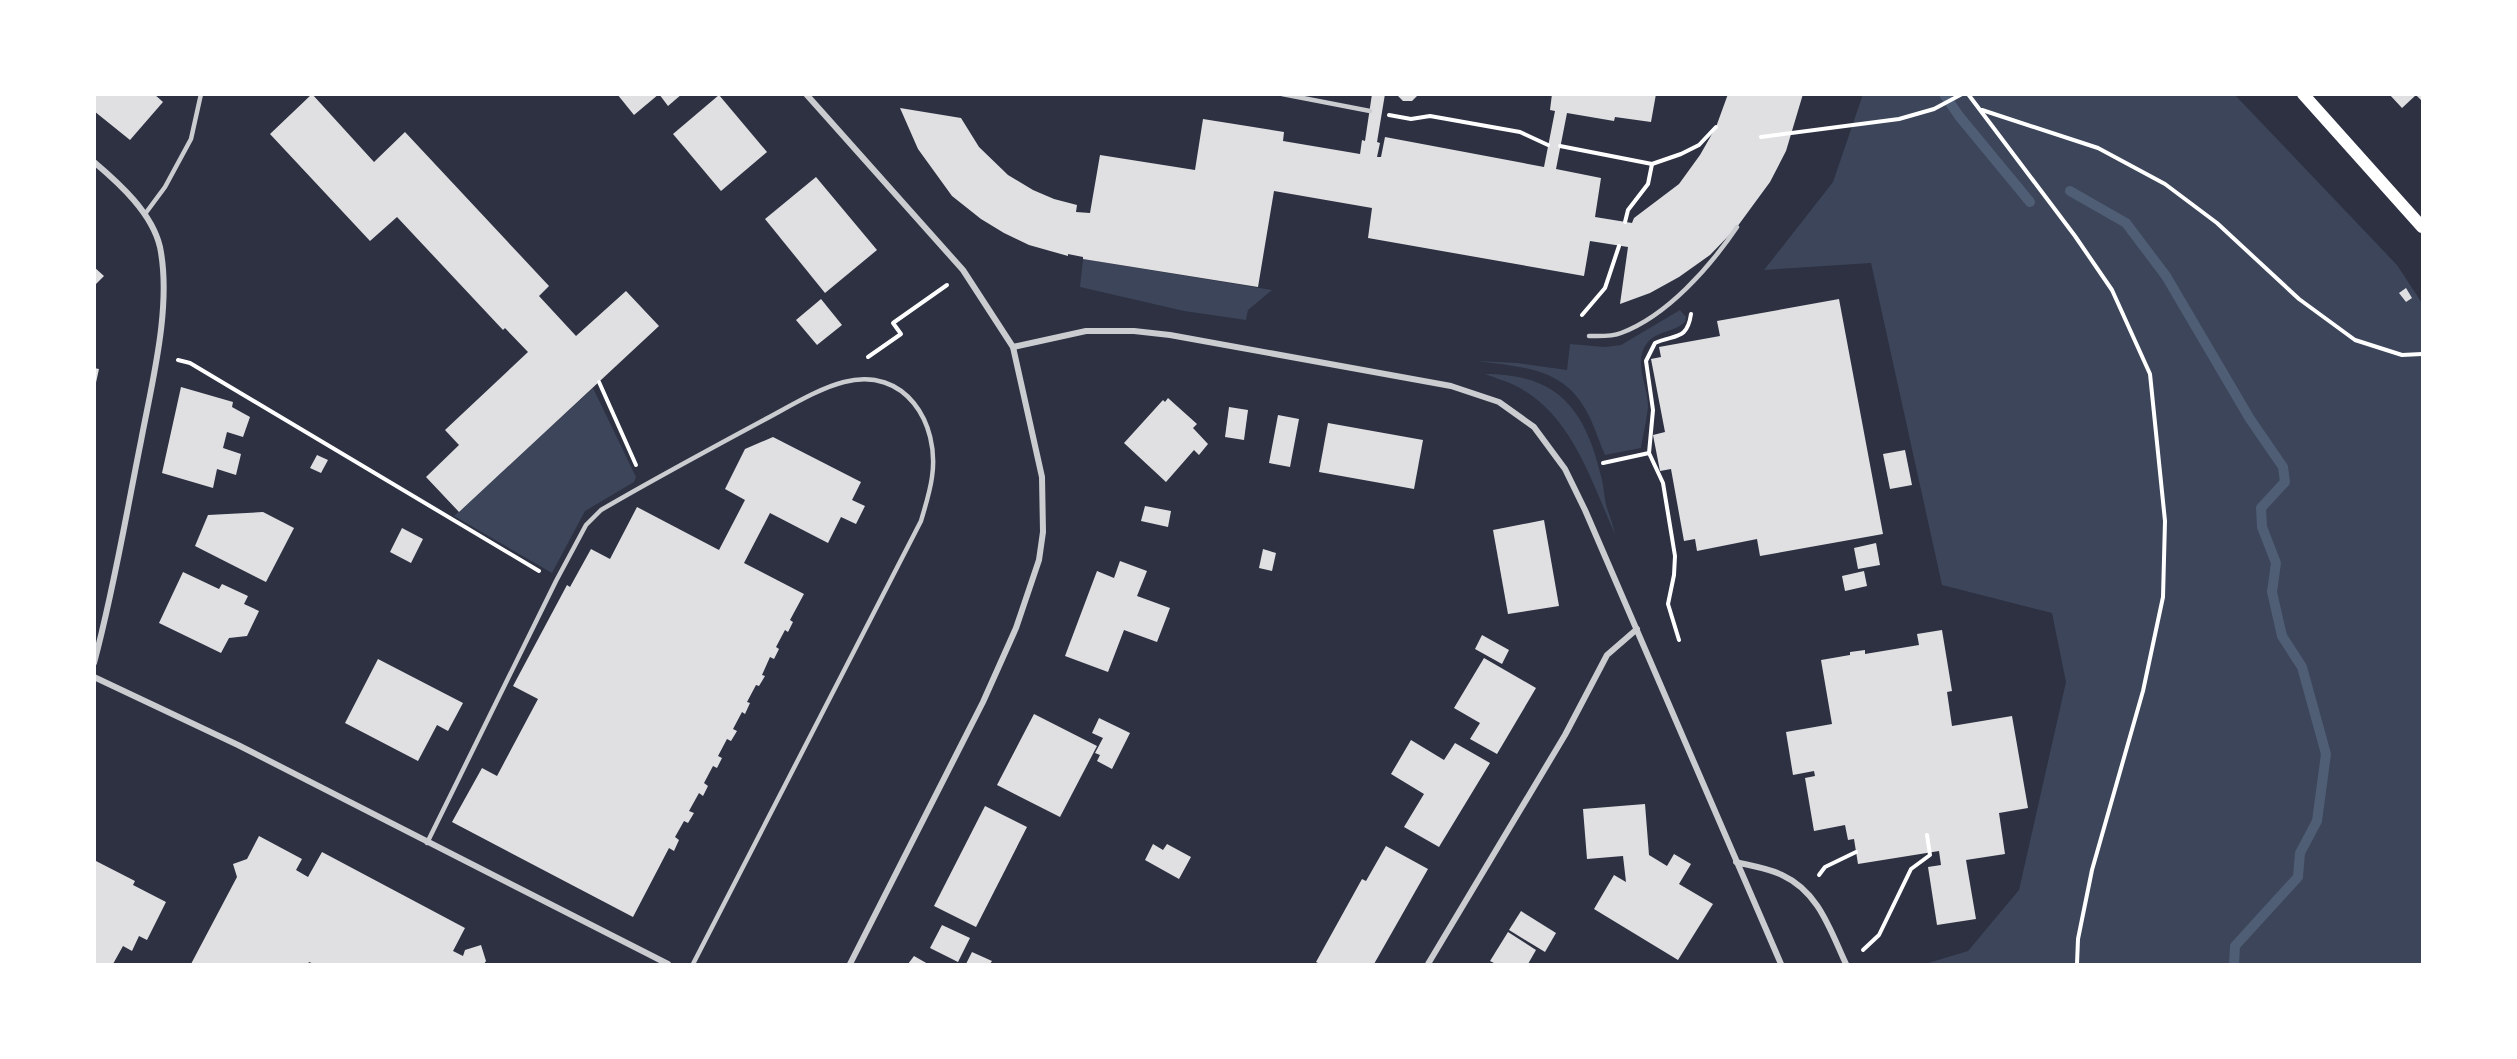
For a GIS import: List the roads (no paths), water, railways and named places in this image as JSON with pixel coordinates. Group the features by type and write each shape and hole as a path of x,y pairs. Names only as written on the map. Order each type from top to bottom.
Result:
{"main road":[{"path":"2303,94 2422,227"}],"street":[{"path":"806,94 963,270 1013,347 1042,477 1043,532 1039,560 1029,594 992,683 850,964"},
{"path":"94,162 145,214 159,246 163,299 157,355 109,606 94,663"},
{"path":"1013,347 1086,331 1170,335 1451,386 1499,402 1534,427 1565,469 1638,629 1781,964"},
{"path":"1428,964 1565,735 1607,656 1638,629"},
{"path":"94,677 238,745 668,964"},
{"path":"1736,862 1782,875 1807,892 1819,905 1846,964"}],"lane":[{"path":"145,214 165,187 191,139 201,94"},
{"path":"1282,94 1370,111"},
{"path":"1589,336 1620,334 1669,304 1720,253 1737,227"},
{"path":"427,843 556,581 586,525 601,510 794,404 844,382 870,380 891,385 907,394 920,409 932,448 932,476 921,521 693,964"}],"waterway":[{"path":"1944,94 1959,116 2030,202"},
{"path":"2070,191 2126,223 2166,276 2250,419 2283,467 2285,482 2261,508 2262,527 2276,563 2272,592 2282,636 2302,667 2326,754 2317,821 2300,853 2298,877 2235,946 2234,964"}]}
